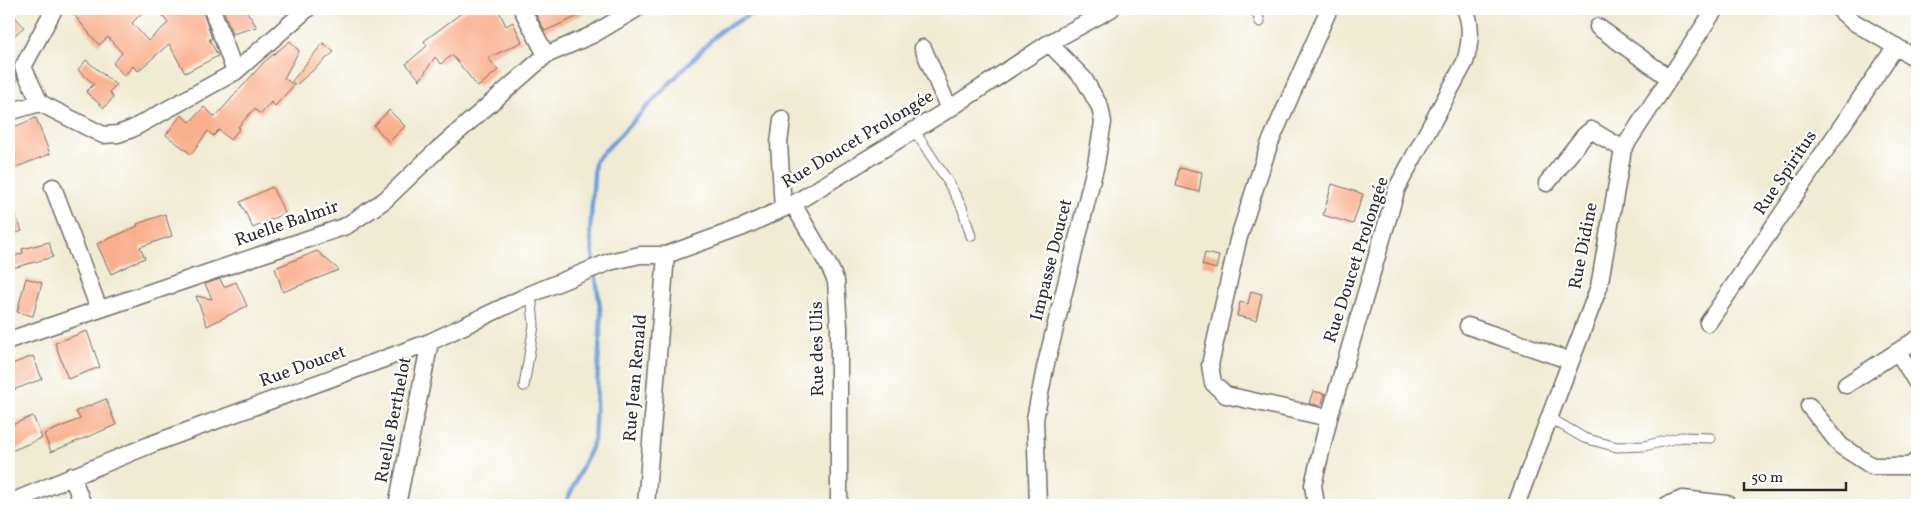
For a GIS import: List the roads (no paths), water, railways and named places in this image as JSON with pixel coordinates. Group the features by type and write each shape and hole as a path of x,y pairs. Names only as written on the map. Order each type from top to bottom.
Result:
{"street":[{"path":"54,9 23,67 40,103 103,135 118,134 132,129 235,72 307,9"},
{"path":"212,9 235,72"},
{"path":"522,9 546,56"},
{"name":"Ruelle Balmir","path":"9,340 346,226 385,200 436,151 546,56 592,35 636,9"},
{"name":"Rue Doucet Prolongée","path":"609,262 640,255 666,255 724,235 788,206 949,109 1049,43 1111,9"},
{"path":"1329,9 1269,145 1238,240 1210,365 1213,383 1226,394 1329,418"},
{"name":"Rue Doucet Prolongée","path":"1316,505 1313,484 1329,418 1397,188 1465,62 1470,43 1470,27 1465,9"},
{"name":"Rue Didine","path":"1516,505 1599,287 1623,149 1715,9"},
{"path":"1839,9 1852,20 1917,59"},
{"path":"1598,27 1669,78"},
{"name":"Impasse Doucet","path":"1038,505 1035,419 1045,368 1096,164 1103,122 1100,107 1088,85 1049,43"},
{"name":"Rue Spiritus","path":"1708,323 1896,46"},
{"path":"923,48 949,109"},
{"path":"9,112 40,103"},
{"path":"782,118 779,143 788,206"},
{"path":"1547,183 1584,136 1591,130 1623,149"},
{"path":"53,188 100,309"},
{"name":"Rue des Ulis","path":"788,206 830,268 836,281 839,327 839,505"},
{"name":"Rue Jean Renald","path":"646,505 666,255"},
{"name":"Rue Doucet","path":"9,502 72,476 430,342 532,294 609,262"},
{"path":"1468,326 1571,361"},
{"path":"1846,385 1917,339"},
{"name":"Ruelle Berthelot","path":"397,505 430,342"},
{"path":"1898,352 1917,383"},
{"path":"1809,406 1841,446 1872,466 1909,466 1917,461"},
{"path":"72,476 83,505"},
{"path":"1666,505 1683,499 1727,504"}],"lane":[{"path":"1255,9 1260,22"},
{"path":"914,130 951,186 962,207 971,236"},
{"path":"524,386 534,325 532,294"},
{"path":"1550,418 1584,438 1617,447 1644,446 1682,437 1711,438"}],"waterway":[{"path":"594,263 590,232 595,161 720,31 760,9"},
{"path":"565,505 594,441 601,315 595,271"}]}
